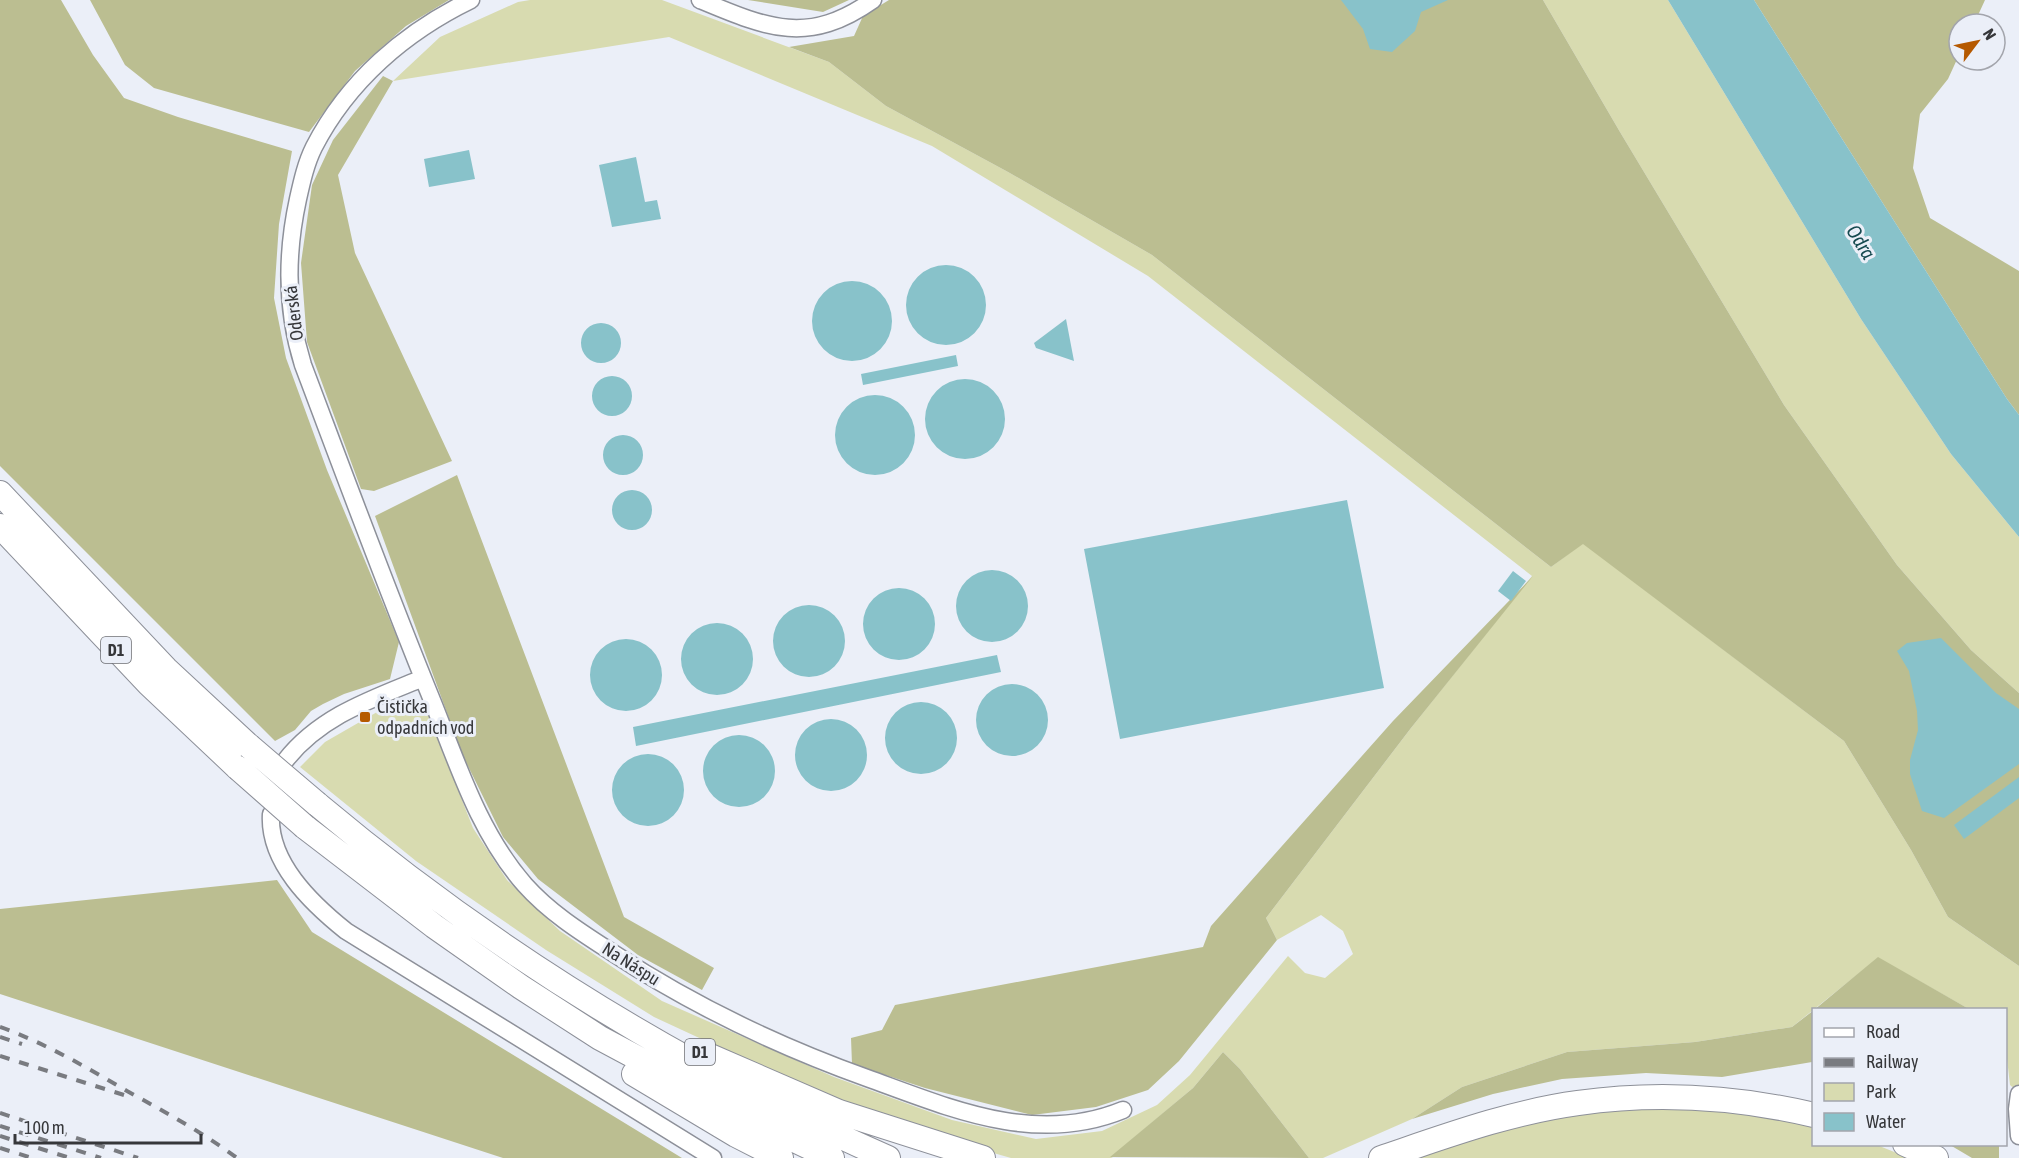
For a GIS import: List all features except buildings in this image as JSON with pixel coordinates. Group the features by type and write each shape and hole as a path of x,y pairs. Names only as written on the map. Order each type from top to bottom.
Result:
{"highway":[{"name":"D1","path":"0,493 166,669 249,746 375,853 532,967 603,1011 754,1096 888,1158"},
{"name":"D1","path":"0,526 148,684 238,768 363,874 521,987 600,1038 761,1124 832,1158"},
{"name":"D1","path":"363,874 389,907 448,952 563,1032 736,1135 781,1158"},
{"name":"D1","path":"438,900 672,1040 839,1112 983,1158"},
{"path":"1381,1158 1495,1121 1577,1103 1615,1099 1668,1098 1732,1101 1812,1115"},
{"path":"1394,1158 1431,1141"},
{"path":"1909,1146 1936,1158"}],"street":[{"name":"Oderská","path":"423,678 303,365 291,318 290,258 294,215 304,172 315,146 341,106 368,73 391,51 423,26 471,0"},
{"path":"700,0 768,26 795,29 835,22 873,0"},
{"path":"285,761 305,738 325,723 370,700 423,678"},
{"name":"Na Náspu","path":"423,678 477,810 505,860 551,911 637,969 719,1015 801,1053 906,1092 972,1113 1021,1125 1049,1126 1079,1124 1123,1110"},
{"path":"271,814 272,836 282,860 307,895 332,919 374,949 713,1158"},
{"path":"2019,1094 2017,1109 2019,1136"}],"green space":[{"path":"0,0 61,0 93,55 124,98 178,117 292,151 279,224 274,298 286,358 327,470 399,642 390,679 344,694 323,704 311,711 295,730 275,741 0,466"},
{"path":"90,0 449,0 406,26 355,71 309,132 154,88 125,65"},
{"path":"530,0 662,0 829,62 886,106 1008,172 1152,255 1551,567 1583,543 1844,741 1911,850 1948,917 2019,966 2019,1093 2010,1085 2007,1059 2007,1008 1967,1008 1878,958 1816,1008 1812,1008 1812,1011 1792,1027 1695,1042 1567,1052 1462,1087 1412,1119 1323,1158 1309,1158 1240,1069 1223,1052 1193,1088 1111,1157 1113,1158 1011,1158 941,1138 820,1094 654,1017 546,950 416,861 300,767 325,742 391,704 418,705 429,716 473,828 507,880 560,931 662,1001 834,1077 952,1120 1036,1139 1102,1131 1157,1105 1190,1075 1288,956 1305,973 1325,978 1353,954 1343,931 1321,915 1277,940 1266,918 1411,728 1532,576 1148,276 932,146 669,37 393,81 440,37 518,2"},
{"path":"748,0 849,0 823,12"},
{"path":"889,0 1543,0 1784,405 1897,565 1971,650 2019,693 2019,966 1948,917 1911,850 1844,741 1583,544 1551,567 1152,255 1008,172 886,106 829,62 789,47 854,36 863,16"},
{"path":"1543,0 1668,0 1861,319 1951,454 2019,537 2019,693 1971,650 1897,565 1784,405"},
{"path":"1754,0 1985,0 1980,12 1947,12 1947,72 1951,72 1920,114 1913,168 1930,218 2019,271 2019,415"},
{"path":"383,76 393,81 338,175 355,253 452,461 374,491 361,489 307,342 301,263 312,185 333,140"},
{"path":"457,475 624,917 714,968 702,990 638,955 538,879 503,837 462,754 375,516"},
{"path":"1533,576 1411,728 1266,918 1277,940 1179,1061 1148,1090 1096,1107 1032,1115 925,1088 852,1064 851,1038 882,1030 895,1005 1203,947 1211,926 1393,721"},
{"path":"277,880 312,932 682,1158 503,1158 0,994 0,909"},
{"path":"1878,957 1967,1008 1816,1008"},
{"path":"1812,1012 1812,1062 1722,1077 1646,1073 1562,1079 1493,1094 1412,1119 1462,1087 1567,1052 1695,1042 1792,1027"},
{"path":"1223,1052 1240,1069 1309,1158 1110,1157 1193,1088"},
{"path":"1686,1108 1798,1121 1812,1126 1812,1146 1879,1146 1909,1158 1412,1158 1476,1134 1564,1113"},
{"path":"1952,1146 1999,1146 1999,1158 1972,1158"}],"water":[{"path":"1341,0 1448,0 1421,12 1415,31 1392,52 1370,49 1363,29"},
{"name":"Odra","path":"1668,0 1754,0 2019,415 2019,537 1951,454 1861,319"},
{"path":"469,150 475,179 429,187 424,159"},
{"path":"636,157 645,202 657,200 661,219 612,227 599,165"},
{"path":"946,265 961,268 974,277 983,290 986,305 983,320 974,333 961,342 946,345 931,342 918,333 909,320 906,305 909,290 918,277 931,268"},
{"path":"852,281 867,284 880,293 889,306 892,321 889,336 880,349 867,358 852,361 837,358 824,349 815,336 812,321 815,306 824,293 837,284"},
{"path":"1066,319 1074,361 1036,348 1034,343"},
{"path":"601,323 615,329 621,343 615,357 601,363 587,357 581,343 587,329"},
{"path":"956,355 958,366 863,385 861,374"},
{"path":"612,376 626,382 632,396 626,410 612,416 598,410 592,396 598,382"},
{"path":"965,379 980,382 993,391 1002,404 1005,419 1002,434 993,447 980,456 965,459 950,456 937,447 928,434 925,419 928,404 937,391 950,382"},
{"path":"875,395 890,398 903,407 912,420 915,435 912,450 903,463 890,472 875,475 860,472 847,463 838,450 835,435 838,420 847,407 860,398"},
{"path":"623,435 637,441 643,455 637,469 623,475 609,469 603,455 609,441"},
{"path":"632,490 646,496 652,510 646,524 632,530 618,524 612,510 618,496"},
{"path":"1347,500 1384,688 1120,739 1084,549"},
{"path":"992,570 1012,576 1022,586 1028,606 1022,626 1012,636 992,642 972,636 962,626 956,606 962,586 972,576"},
{"path":"1513,571 1526,581 1511,601 1498,591"},
{"path":"899,588 919,594 929,604 935,624 929,644 919,654 899,660 879,654 869,644 863,624 869,604 879,594"},
{"path":"809,605 829,611 839,621 845,641 839,661 829,671 809,677 789,671 779,661 773,641 779,621 789,611"},
{"path":"717,623 737,629 747,639 753,659 747,679 737,689 717,695 697,689 687,679 681,659 687,639 697,629"},
{"path":"1941,638 1996,693 2019,709 2019,764 1944,818 1922,811 1910,774 1910,760 1918,730 1917,711 1909,671 1897,651 1907,643"},
{"path":"626,639 646,645 656,655 662,675 656,695 646,705 626,711 606,705 596,695 590,675 596,655 606,645"},
{"path":"997,655 1001,672 636,746 633,727"},
{"path":"1012,684 1032,690 1042,700 1048,720 1042,740 1032,750 1012,756 992,750 982,740 976,720 982,700 992,690"},
{"path":"921,702 941,708 951,718 957,738 951,758 941,768 921,774 901,768 891,758 885,738 891,718 901,708"},
{"path":"831,719 851,725 861,735 867,755 861,775 851,785 831,791 811,785 801,775 795,755 801,735 811,725"},
{"path":"739,735 759,741 769,751 775,771 769,791 759,801 739,807 719,801 709,791 703,771 709,751 719,741"},
{"path":"648,754 668,760 678,770 684,790 678,810 668,820 648,826 628,820 618,810 612,790 618,770 628,760"},
{"path":"2019,777 2019,798 1964,839 1954,825"}],"railway":[{"path":"0,1027 33,1040 81,1064 183,1123 237,1158"},
{"path":"0,1037 22,1044"},
{"path":"0,1056 124,1095"},
{"path":"0,1113 138,1158"},
{"path":"0,1126 101,1158"},
{"path":"0,1136 70,1158"},
{"path":"0,1148 32,1158"}],"place":[{"name":"Čistička odpadních vod","path":"365,717"}]}
